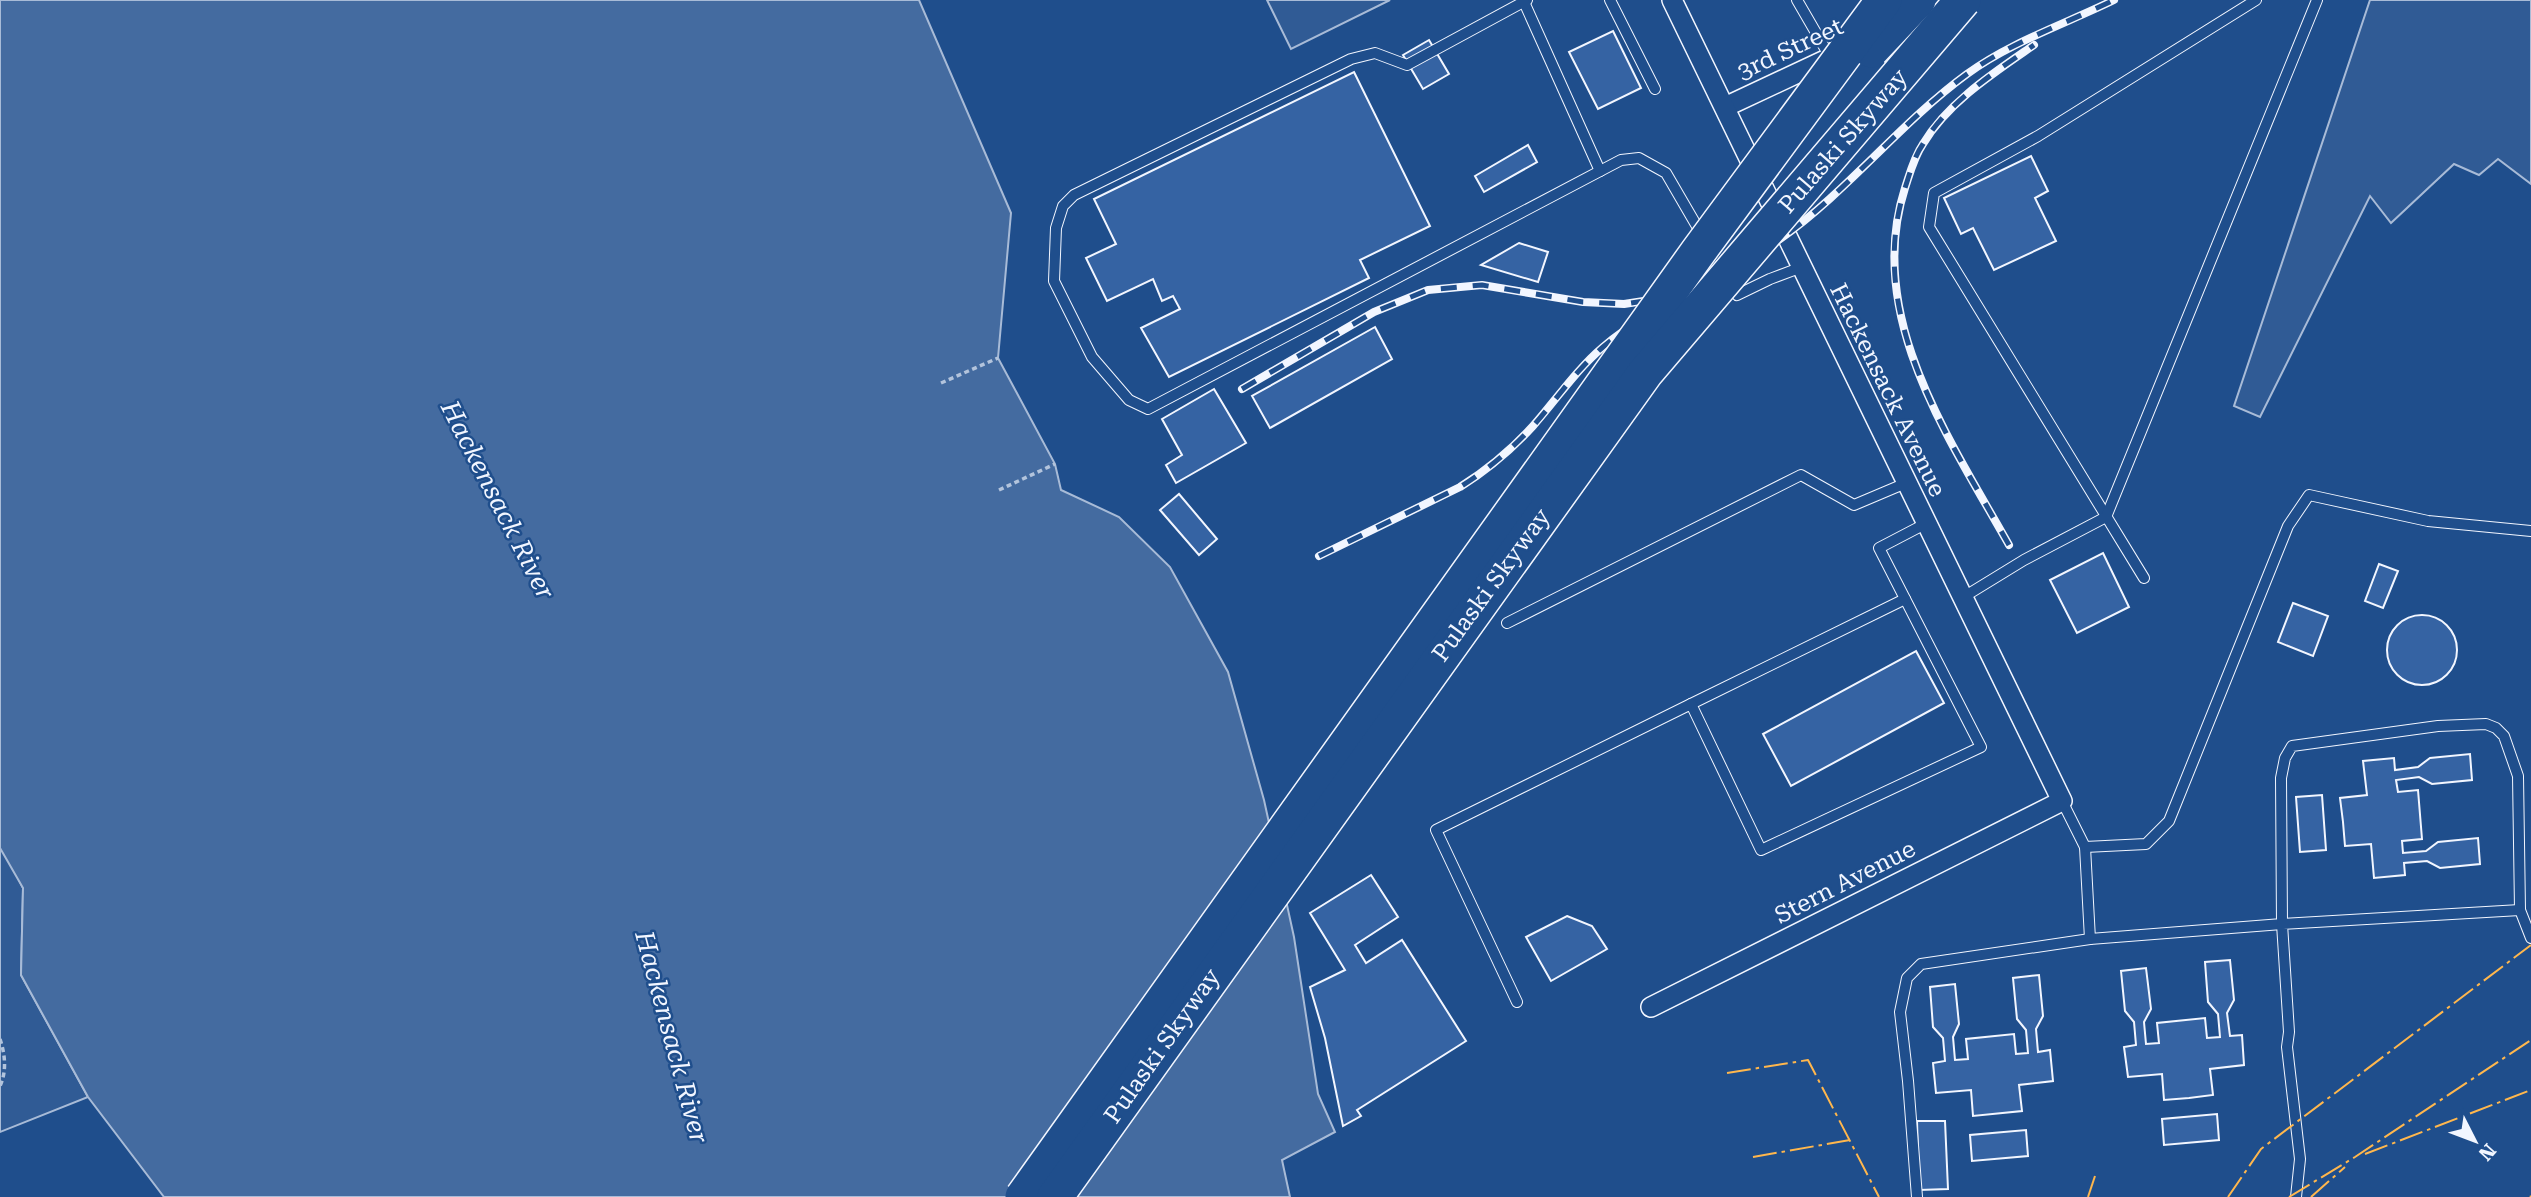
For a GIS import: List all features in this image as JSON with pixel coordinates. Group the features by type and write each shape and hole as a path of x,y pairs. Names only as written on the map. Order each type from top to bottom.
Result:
{"highway":[{"name":"Pulaski Skyway","path":"1023,1197 1710,258 1884,0"},
{"path":"1710,258 1778,154 1918,0"},
{"path":"1753,246 1821,136 1926,0"},
{"name":"Pulaski Skyway","path":"1055,1197 1637,383 1963,0"}],"street":[{"name":"Hackensack Avenue","path":"1672,0 2062,801"},
{"name":"3rd Street","path":"1725,107 1951,0"},
{"name":"Stern Avenue","path":"1651,1007 2062,801"}],"lane":[{"path":"1611,0 1655,89"},
{"path":"1797,0 1830,57"},
{"path":"2144,578 1929,227 1934,193 2038,135 2256,0"},
{"path":"1961,598 2024,560 2106,517 2317,0"},
{"path":"1600,171 1525,1 1406,65 1375,53 1350,59 1074,195 1063,206 1055,228 1054,281 1092,357 1129,400 1148,409 1600,171 1620,160 1639,158 1666,173 1710,258 1737,295 1802,267"},
{"path":"1507,623 1801,475 1854,505 1906,483"},
{"path":"2085,847 2146,844 2169,821 2288,526 2309,495 2428,521 2531,531"},
{"path":"1691,704 1761,850 1981,747 1879,548 1925,524"},
{"path":"1517,1002 1436,830 1905,599"},
{"path":"2296,1197 2300,1159 2287,1048 2289,1032 2282,924 2281,778 2285,758 2292,746 2438,726 2486,724 2504,736 2518,776 2520,910 2531,938"},
{"path":"2062,801 2085,847 2090,939"},
{"path":"1917,1197 1900,1012 1907,978 1922,964 2090,939 2520,910"}],"path":[{"path":"941,383 998,358"},
{"path":"999,489 1055,464"},
{"path":"0,1039 5,1076 0,1086"}],"shaded area":[{"path":"1267,0 1390,0 1291,49"},
{"path":"2370,0 2531,0 2531,184 2498,159 2479,175 2454,164 2391,223 2370,196 2260,417 2234,406"},
{"path":"0,841 23,888 21,975 88,1097 0,1132"}],"water":[{"name":"Hackensack River","path":"0,0 919,0 1011,213 998,358 1055,464 1061,490 1119,517 1170,567 1228,672 1264,800 1294,937 1318,1094 1335,1132 1282,1160 1290,1197 164,1197 88,1097 21,975 23,888 0,848"}],"building":[{"path":"1613,31 1641,88 1598,109 1569,52"},
{"path":"1429,40 1449,74 1423,89 1403,55"},
{"path":"1354,72 1430,226 1360,260 1369,278 1169,377 1141,328 1180,309 1173,296 1162,301 1153,279 1107,301 1086,258 1116,244 1094,199"},
{"path":"1528,145 1537,162 1484,192 1475,176"},
{"path":"2031,156 2048,191 2035,198 2056,241 1994,270 1973,228 1961,234 1944,198"},
{"path":"1519,243 1548,252 1538,282 1481,265"},
{"path":"1375,327 1392,359 1270,428 1252,396"},
{"path":"1214,389 1246,443 1176,483 1166,465 1182,455 1162,419"},
{"path":"1179,494 1217,539 1199,555 1160,510"},
{"path":"2103,553 2129,607 2077,633 2050,580"},
{"path":"2379,564 2398,571 2383,608 2365,601"},
{"path":"2293,603 2328,616 2313,656 2278,642"},
{"path":"2422,615 2447,625 2457,650 2447,675 2422,685 2397,675 2387,650 2397,625"},
{"path":"1916,651 1944,703 1791,786 1763,734"},
{"path":"2470,754 2472,780 2432,784 2419,777 2396,780 2398,792 2418,790 2422,839 2402,841 2403,853 2426,851 2438,842 2478,838 2480,864 2440,868 2427,861 2404,863 2405,875 2374,878 2371,844 2345,846 2340,798 2367,795 2363,761 2394,758 2395,770 2418,767 2430,758"},
{"path":"2322,795 2326,850 2300,852 2296,797"},
{"path":"1371,875 1398,917 1355,945 1366,963 1402,940 1466,1041 1357,1110 1361,1116 1343,1126 1325,1038 1310,987 1345,970 1310,913"},
{"path":"1567,916 1592,926 1607,949 1551,981 1526,937"},
{"path":"2230,960 2234,1000 2227,1013 2230,1036 2242,1035 2244,1065 2210,1069 2213,1095 2189,1098 2164,1100 2162,1074 2128,1077 2124,1047 2136,1045 2134,1022 2125,1011 2121,971 2146,968 2151,1009 2144,1022 2146,1044 2159,1043 2157,1023 2205,1018 2207,1038 2220,1037 2218,1014 2208,1002 2205,962"},
{"path":"2039,975 2043,1016 2036,1029 2038,1052 2050,1050 2053,1081 2019,1085 2022,1111 1973,1116 1971,1090 1936,1093 1933,1063 1945,1061 1943,1038 1933,1027 1930,987 1955,984 1959,1024 1953,1037 1955,1060 1968,1059 1966,1039 2014,1034 2016,1054 2028,1053 2026,1030 2017,1019 2013,978"},
{"path":"2217,1114 2219,1140 2164,1145 2162,1119"},
{"path":"1917,1121 1945,1121 1948,1189 1919,1190"},
{"path":"2026,1130 2028,1156 1972,1161 1970,1135"}],"railway":[{"path":"1319,556 1460,487 1525,435 1575,375 1603,347 1645,317 1736,267 1780,239 1828,200 1919,114 1967,74 2020,43 2114,0"},
{"path":"2009,545 1939,419 1919,374 1904,329 1896,283 1895,236 1912,165 1933,129 1973,89 2034,45"},
{"path":"1242,389 1374,312 1428,290 1482,285 1583,302 1624,304 1670,297"}],"power":[{"path":"2228,1197 2261,1149 2531,945"},
{"path":"2289,1197 2355,1157 2531,1040"},
{"path":"1727,1073 1808,1060 1879,1197"},
{"path":"2365,1154 2531,1090"},
{"path":"1753,1157 1850,1140"},
{"path":"2311,1197 2345,1167"},
{"path":"2088,1197 2095,1176"}]}
